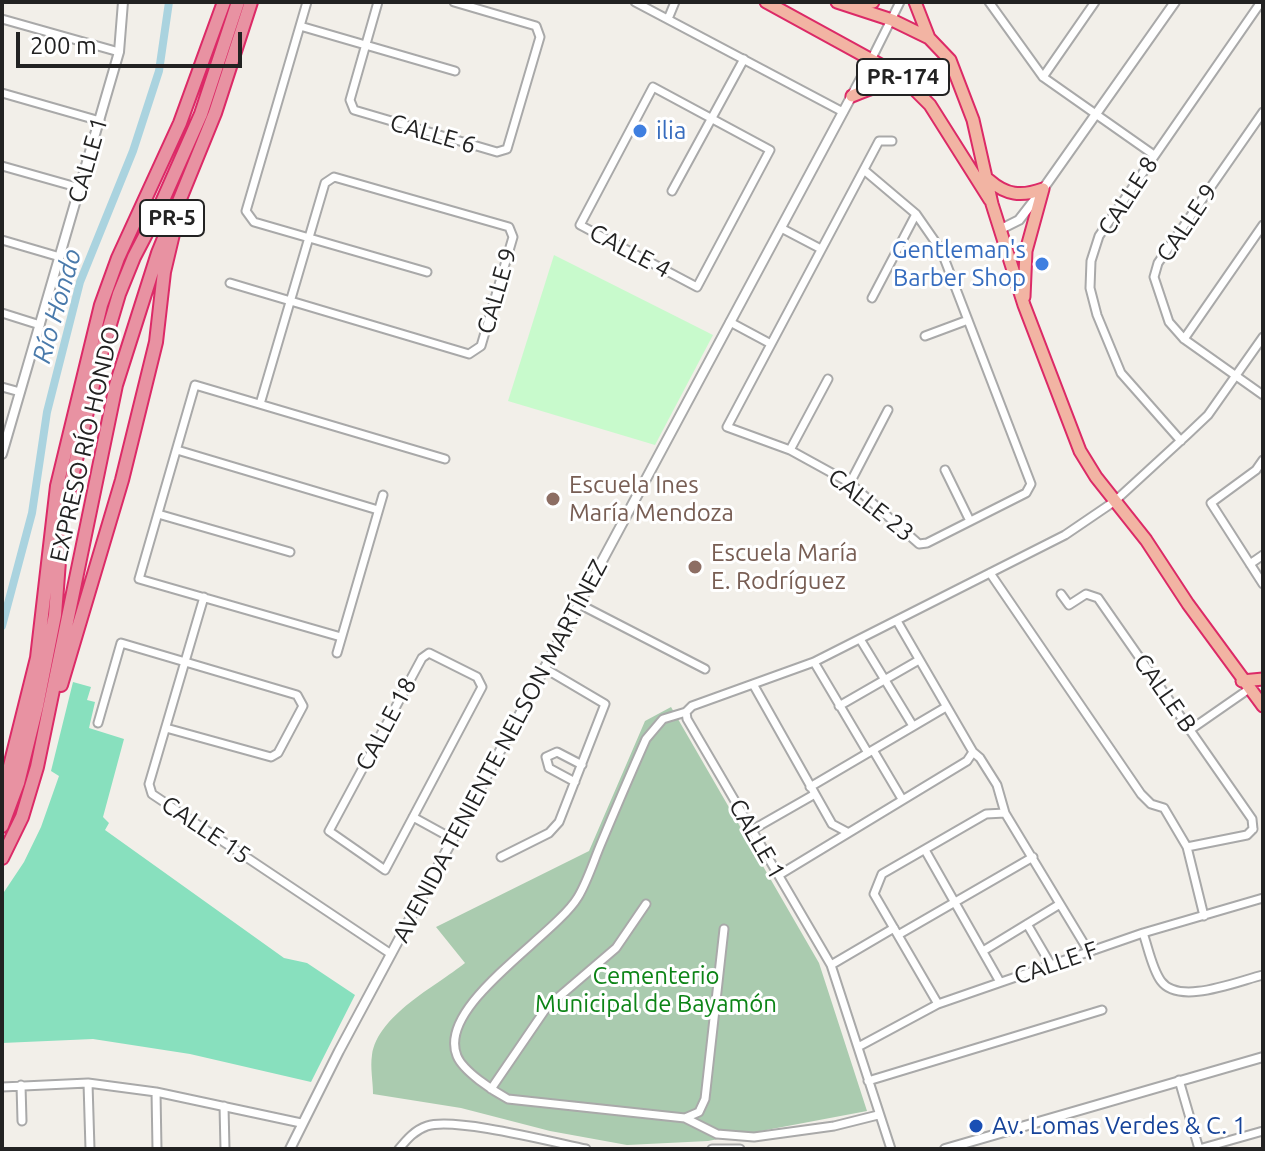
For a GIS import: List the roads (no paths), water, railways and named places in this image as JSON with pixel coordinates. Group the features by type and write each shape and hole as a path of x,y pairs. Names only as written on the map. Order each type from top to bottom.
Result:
{"highway":[{"path":"199,75 199,58 215,2"},
{"name":"EXPRESO RÍO HONDO","path":"2,798 35,672 57,486 101,305 118,258 167,155 224,2"},
{"path":"2,826 18,783 37,706 55,615 62,521 97,368 119,294 201,114 238,2"},
{"name":"EXPRESO RÍO HONDO","path":"2,858 22,817 48,718 116,385 158,253 196,163 251,2"},
{"name":"PR-174","path":"766,2 901,76 930,105 992,204 1024,305 1080,451 1096,478 1146,540 1263,706"},
{"path":"843,4 873,2"},
{"path":"915,2 929,38"},
{"name":"PR-174","path":"843,4 892,20 929,38 950,60 973,120 992,204"},
{"path":"852,96 895,82 910,85"},
{"path":"946,130 968,150 980,147"},
{"path":"48,718 67,669 122,480 156,342 170,246 196,163"},
{"path":"989,180 1000,190 1012,194 1026,195 1043,189"},
{"path":"1024,305 1026,251 1043,189"},
{"path":"2,844 24,784 91,479 105,437"},
{"path":"1246,685 1263,679"},
{"name":"PR-174","path":"1263,690 1263,706"},
{"path":"2,872 19,836 22,817"}],"street":[{"name":"CALLE 1","path":"2,454 119,52 123,2"},
{"path":"307,2 246,211 254,222 427,272"},
{"name":"CALLE 6","path":"378,2 350,100 354,110 497,152 507,149 540,37 536,26 454,2"},
{"path":"635,2 843,112"},
{"path":"668,19 675,2"},
{"path":"872,58 900,2"},
{"path":"989,2 1043,77 1154,155"},
{"path":"1043,77 1095,2"},
{"path":"1001,229 1019,220 1043,189 1175,2"},
{"name":"CALLE 8","path":"1181,441 1121,373 1097,315 1090,288 1091,261 1099,236 1154,155 1259,13 1261,2"},
{"path":"2,19 119,52"},
{"path":"300,26 455,71"},
{"name":"AVENIDA TENIENTE NELSON MARTÍNEZ","path":"290,1149 391,954 872,58"},
{"path":"672,191 744,59"},
{"name":"CALLE 4","path":"653,87 712,119 770,150 697,287 580,225 653,87"},
{"path":"2,93 100,121"},
{"name":"CALLE 9","path":"1263,112 1158,263 1154,277 1169,322 1184,339 1263,395"},
{"name":"CALLE 23","path":"864,170 916,214 941,250 1031,484 1026,493 927,543 919,544 850,483 790,450 727,427 879,141 892,141"},
{"path":"2,166 80,188"},
{"name":"CALLE 9","path":"230,283 469,354 481,346 513,237 509,227 334,177 325,183 309,238"},
{"path":"872,298 916,214"},
{"path":"1184,339 1263,225"},
{"path":"781,228 821,249"},
{"path":"260,404 309,238"},
{"path":"2,240 60,257"},
{"path":"2,313 40,325"},
{"path":"925,336 968,320"},
{"path":"730,322 771,344"},
{"path":"878,1115 834,1126 754,1137 717,1134 685,1118 508,1099 491,1089 458,1060 453,1045 458,1026 493,977 552,928 578,898 646,739 663,719 814,662 1065,535 1115,501 1208,415 1263,337"},
{"path":"790,450 828,379"},
{"path":"341,637 139,579 195,385 445,459"},
{"path":"2,387 20,392"},
{"path":"850,483 888,410"},
{"path":"177,450 378,510"},
{"path":"1263,460 1256,470 1211,503 1263,584"},
{"path":"945,470 970,521"},
{"path":"337,653 383,495"},
{"path":"158,514 290,552"},
{"path":"1250,564 1263,555"},
{"path":"990,573 1141,794 1151,804 1164,808 1187,847 1204,916"},
{"name":"CALLE B","path":"1061,594 1069,605 1086,594 1098,598 1252,819 1253,829"},
{"name":"CALLE 15","path":"204,597 149,784 152,794 391,954"},
{"path":"579,604 705,669"},
{"path":"897,621 973,752 997,785 1005,813 1089,952"},
{"path":"860,639 913,726"},
{"path":"98,723 121,643 297,695 303,706 278,753 271,757 166,728"},
{"name":"CALLE 18","path":"429,653 477,677 482,687 413,817 385,870 329,831 422,658 429,653"},
{"path":"839,706 919,660"},
{"path":"814,662 839,706 902,799"},
{"path":"501,857 549,833 559,822 605,704 544,668"},
{"path":"753,684 832,824 847,832"},
{"path":"1190,730 1246,685"},
{"path":"752,830 870,751 946,707"},
{"name":"CALLE 1","path":"686,712 687,719 831,965 891,1149"},
{"path":"575,782 549,768 546,757 557,752 582,765"},
{"path":"779,875 967,761 973,752"},
{"path":"938,1004 874,894 882,874 986,814 1005,813"},
{"path":"413,817 453,839"},
{"path":"1187,847 1247,835 1253,829 1263,832"},
{"path":"925,850 1000,982"},
{"path":"831,965 955,902 1033,857"},
{"name":"CALLE F","path":"858,1047 938,1004 1143,933 1263,898"},
{"path":"491,1089 547,1007 616,948 646,904"},
{"path":"983,951 1060,904"},
{"path":"1027,924 1051,965"},
{"path":"685,1118 699,1112 705,1099 724,929"},
{"path":"1143,933 1161,981 1173,990 1187,994 1263,975"},
{"path":"868,1081 1102,1010"},
{"path":"945,1149 1263,1057"},
{"path":"1179,1080 1199,1149 1263,1131"},
{"path":"2,1087 88,1083 156,1092 301,1123"},
{"path":"88,1083 90,1149"},
{"path":"21,1085 22,1121"},
{"path":"156,1092 157,1149"},
{"path":"224,1106 225,1149"},
{"path":"399,1149 410,1135 428,1126 452,1123 586,1149"},
{"path":"712,1149 740,1149"}],"waterway":[{"name":"Río Hondo","path":"2,626 32,513 47,412 80,282 133,151 159,71 169,2"}],"place":[{"name":"ilia","path":"640,131"},
{"name":"Gentleman's Barber Shop","path":"1042,264"},
{"name":"Escuela Ines María Mendoza","path":"553,499"},
{"name":"Escuela María E. Rodríguez","path":"695,567"},
{"name":"Av. Lomas Verdes & C. 1","path":"976,1126"}],"park label":[{"name":"Cementerio Municipal de Bayamón","path":"656,990"}]}
